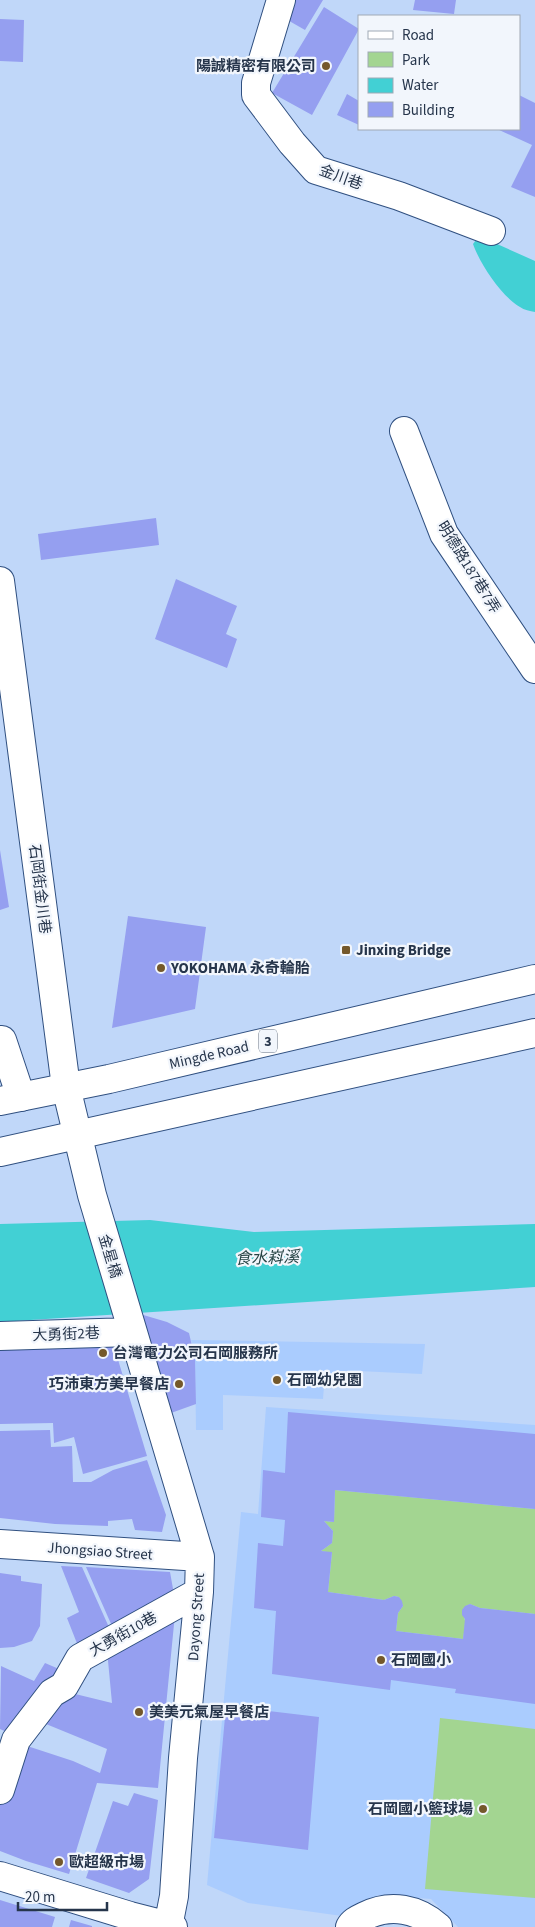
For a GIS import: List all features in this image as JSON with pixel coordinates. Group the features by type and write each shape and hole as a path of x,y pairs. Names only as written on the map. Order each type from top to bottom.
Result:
{"street":[{"name":"金川巷","path":"281,0 256,83 256,95 292,143 316,170 399,196 491,231"},
{"name":"明德路187巷7弄","path":"404,431 444,534 535,670"},
{"name":"石岡街金川巷","path":"0,581 66,1087 92,1195"},
{"name":"Mingde Road","path":"10,1099 109,1079 535,978"},
{"path":"0,1152 535,1033"},
{"path":"0,1040 2,1040 10,1099"},
{"name":"金星橋","path":"92,1195 130,1324"},
{"name":"大勇街2巷","path":"0,1336 130,1324"},
{"name":"Dayong Street","path":"130,1324 200,1557 199,1592 183,1758 174,1896 170,1926"},
{"name":"Jhongsiao Street","path":"0,1544 200,1557"},
{"name":"大勇街10巷","path":"0,1790 16,1740 52,1693 64,1686 80,1658 199,1592"},
{"path":"0,1876 130,1916 170,1926"},
{"path":"350,1927 352,1923 376,1911 402,1909 427,1917 438,1927"}],"shaded area":[{"name":"石岡幼兒園","path":"191,1340 425,1344 422,1374 358,1371 357,1388 324,1386 323,1399 223,1395 223,1430 196,1430 195,1359"},
{"name":"石岡國小","path":"266,1407 535,1425 535,1927 458,1927 431,1899 378,1895 342,1916 248,1903 207,1885 241,1512 258,1514"}],"green space":[{"path":"335,1490 535,1509 535,1614 480,1608 470,1604 463,1609 465,1628 463,1639 396,1631 398,1613 403,1606 399,1597 394,1596 384,1600 328,1592 332,1553 321,1551 332,1543 333,1531 324,1521 334,1522"},
{"name":"石岡國小籃球場","path":"440,1718 535,1729 535,1898 425,1889"}],"water":[{"path":"479,236 535,261 535,312 523,309 513,302 492,279 473,244"},
{"name":"食水嵙溪","path":"150,1220 254,1232 535,1224 535,1287 0,1322 0,1224"}],"building":[{"path":"291,0 323,0 305,30 284,18"},
{"path":"415,0 456,0 454,14 413,10"},
{"path":"324,7 358,28 312,115 272,93"},
{"path":"0,19 24,20 23,62 0,61"},
{"path":"347,94 358,100 358,125 337,115"},
{"path":"520,96 535,103 535,197 511,187 532,145 499,130 520,130"},
{"path":"156,518 159,545 41,560 38,534"},
{"path":"176,579 237,606 226,634 237,639 227,668 155,639"},
{"path":"0,850 9,907 0,910"},
{"name":"YOKOHAMA 永奇輪胎","path":"128,916 206,927 195,1009 112,1028"},
{"path":"140,1314 167,1322 189,1333 195,1359 196,1404 171,1413"},
{"path":"0,1343 113,1343 147,1456 83,1474 74,1437 54,1443 53,1423 0,1424"},
{"path":"288,1412 535,1434 535,1509 335,1490 334,1522 324,1521 333,1531 332,1543 321,1551 332,1552 328,1592 384,1600 394,1596 399,1597 403,1606 398,1613 396,1631 463,1639 465,1619 462,1615 462,1610 470,1604 480,1608 535,1614 535,1704 455,1693 456,1689 391,1680 390,1690 272,1674 276,1611 254,1608 258,1543 283,1546 285,1520 261,1517 263,1470 285,1473"},
{"path":"50,1430 51,1447 72,1446 73,1482 91,1482 113,1470 147,1460 166,1515 162,1532 135,1530 132,1519 108,1521 108,1526 55,1524 0,1518 0,1431"},
{"path":"61,1566 82,1567 112,1634 80,1651 67,1618 79,1612"},
{"path":"86,1567 170,1572 175,1600 115,1633"},
{"path":"0,1573 21,1576 21,1581 42,1584 40,1626 32,1641 14,1647 0,1648"},
{"path":"175,1614 158,1788 97,1783 69,1874 0,1851 0,1800 18,1743 73,1761 100,1773 107,1749 46,1724 63,1691 112,1703 107,1650"},
{"path":"45,1663 66,1672 13,1735 0,1729 1,1666 34,1681"},
{"path":"226,1706 319,1717 308,1850 214,1838"},
{"path":"134,1793 158,1800 149,1879 129,1893 86,1878 113,1801 128,1806"},
{"path":"0,1900 55,1917 52,1927 0,1927"},
{"path":"71,1920 92,1926 92,1927 69,1927"}],"place":[{"name":"陽誠精密有限公司","path":"326,66"},
{"name":"Jinxing Bridge","path":"346,950"},
{"name":"YOKOHAMA 永奇輪胎","path":"161,968"},
{"name":"台灣電力公司石岡服務所","path":"103,1353"},
{"name":"石岡幼兒園","path":"277,1380"},
{"name":"巧沛東方美早餐店","path":"179,1384"},
{"name":"石岡國小","path":"381,1660"},
{"name":"美美元氣屋早餐店","path":"139,1712"},
{"name":"石岡國小籃球場","path":"483,1809"},
{"name":"歐超級市場","path":"59,1862"}]}
